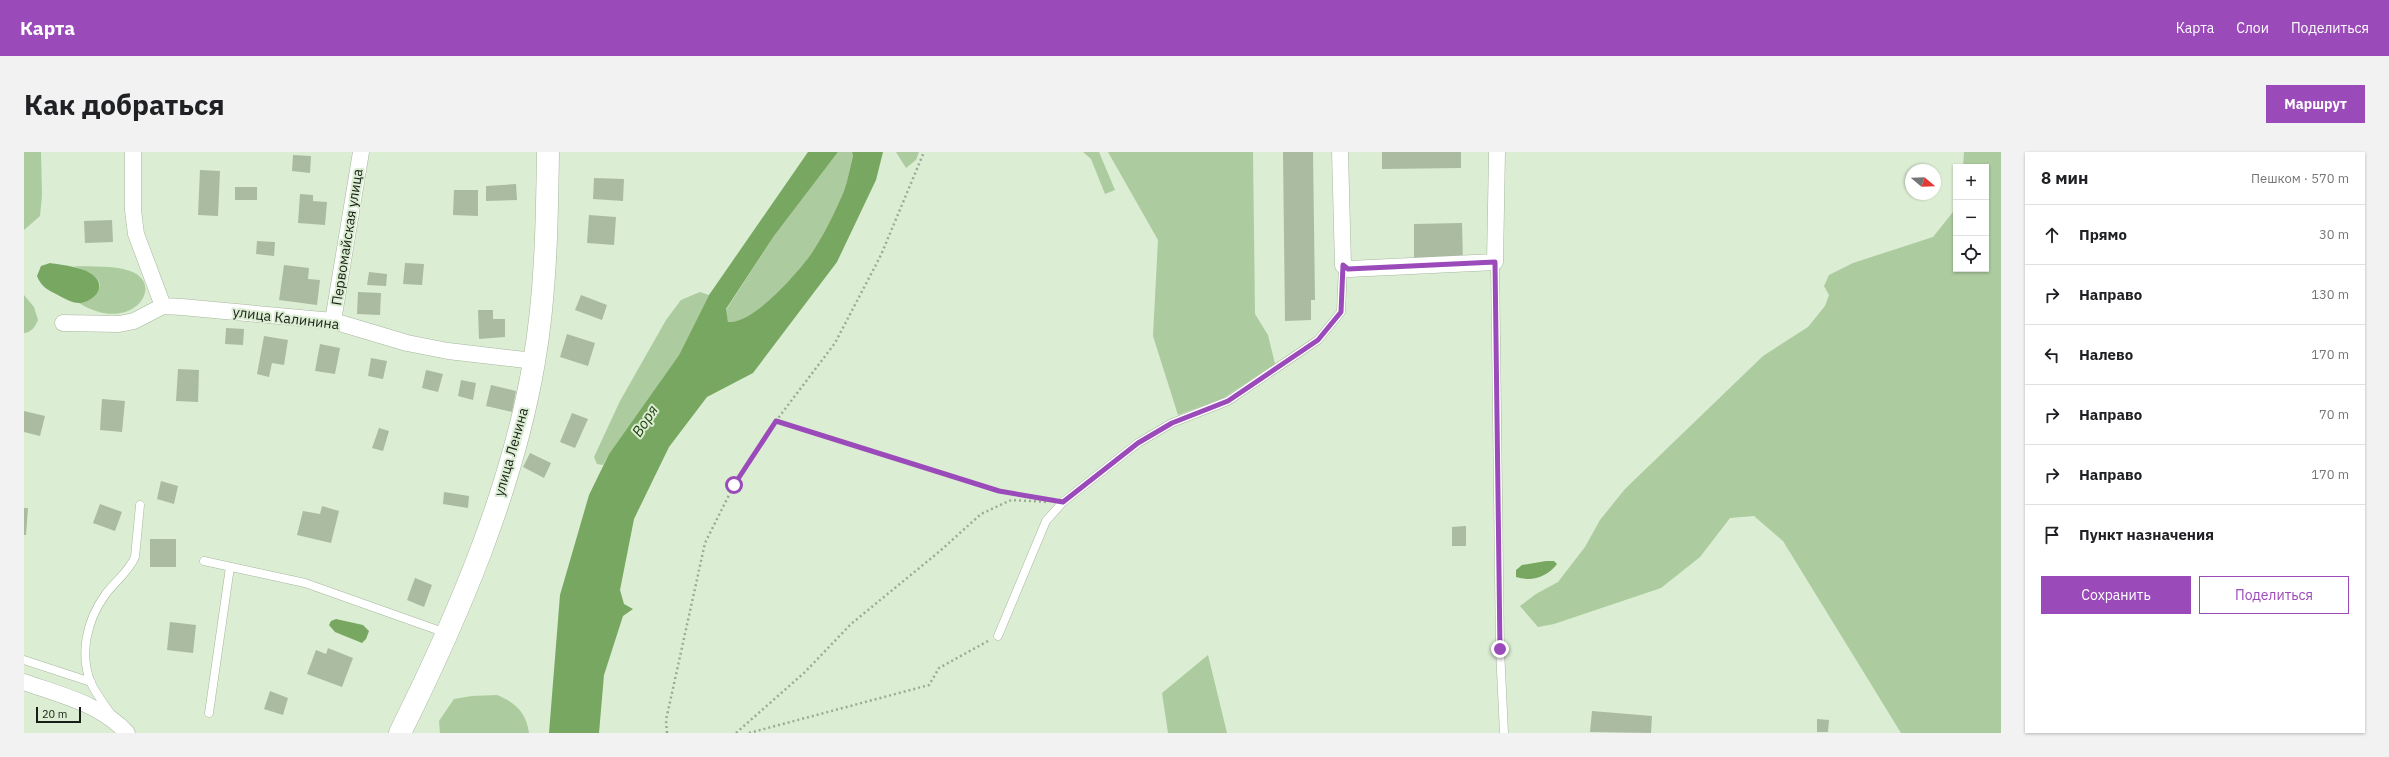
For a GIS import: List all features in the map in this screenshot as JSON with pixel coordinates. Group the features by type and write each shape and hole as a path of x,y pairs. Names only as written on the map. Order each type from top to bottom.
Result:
{"street":[{"path":"63,323 119,324 134,321 163,306 136,234 133,210 133,152"},
{"name":"Первомайская улица","path":"333,321 361,152"},
{"name":"улица Ленина","path":"400,733 448,633 499,495 520,427 534,361 542,289 548,152"},
{"path":"1340,152 1343,265 1348,269 1495,262 1497,152"},
{"name":"улица Калинина","path":"163,306 333,321 407,343 448,351 534,361"},
{"path":"24,682 103,712 116,720 127,733"}],"lane":[{"path":"1495,262 1500,641 1504,733"},
{"path":"998,636 1046,521 1063,502 1138,443 1172,423 1228,401 1318,340 1341,312 1343,265"},
{"path":"116,720 91,682 85,664 86,641 89,627 105,595 132,565 135,557 140,505"},
{"path":"204,562 230,566 305,583 448,633"},
{"path":"209,713 230,566"},
{"path":"24,660 91,682"}],"path":[{"path":"667,733 666,720 705,543 734,485 776,421 835,343 881,255 924,152"},
{"path":"776,421 999,491 1063,502"},
{"path":"736,733 805,672 851,624 940,551 981,514 1011,500 1063,502"},
{"path":"749,733 929,685 939,668 998,636"}],"shaded area":[{"path":"24,152 41,152 42,195 40,216 24,230"},
{"path":"838,152 852,152 853,156 848,179 834,214 815,248 796,274 774,297 750,315 738,321 728,322 726,310 774,236"},
{"path":"896,152 919,152 916,160 906,168"},
{"path":"1083,152 1099,152 1115,190 1105,194 1091,159"},
{"path":"1108,152 1253,152 1255,314 1268,335 1275,364 1222,399 1178,415 1153,336 1158,240"},
{"path":"1964,152 2001,152 2001,733 1901,733 1783,541 1754,516 1730,518 1700,557 1661,588 1554,624 1538,627 1520,606 1536,594 1558,582 1585,547 1600,520 1625,489 1763,356 1808,327 1825,306 1829,295 1824,286 1829,275 1853,263 1933,237 1953,212 1953,272 1989,272 1989,164 1963,164"},
{"path":"74,266 109,267 130,271 141,277 145,286 144,296 138,304 128,311 115,314 98,312 79,303 92,297 99,290 99,281 85,271"},
{"path":"700,292 709,295 679,355 609,454 603,465 597,464 594,457 620,401 666,320 681,300"},
{"path":"24,295 34,307 38,320 33,329 24,333"},
{"path":"1208,655 1227,733 1168,733 1162,693"},
{"path":"497,695 510,701 519,709 528,726 529,733 440,733 439,721 454,699 472,696"}],"water":[{"name":"Воря","path":"808,152 838,152 774,236 726,309 728,322 750,315 762,307 785,285 811,254 827,228 842,195 853,156 852,152 883,152 876,180 837,262 753,373 707,397 669,447 634,519 620,590 624,604 633,609 623,616 604,675 599,733 549,733 560,595 589,495 609,454 679,355 709,295"},
{"path":"50,263 74,267 92,274 99,282 96,295 84,302 79,303 68,300 44,287 37,276 41,266"},
{"path":"1554,561 1557,564 1544,575 1533,579 1516,577 1516,570 1522,565"},
{"path":"336,619 363,625 369,631 366,639 362,643 335,632 329,625 331,621"}],"building":[{"path":"1283,152 1313,152 1315,300 1311,300 1311,320 1285,321"},
{"path":"1382,152 1461,152 1461,168 1382,169"},
{"path":"293,155 311,156 310,173 292,171"},
{"path":"200,170 220,171 218,216 198,215"},
{"path":"594,178 624,179 623,201 593,199"},
{"path":"516,184 517,200 486,201 486,186"},
{"path":"235,187 257,187 257,200 235,200"},
{"path":"454,190 478,190 478,216 453,215"},
{"path":"300,194 313,195 313,201 327,202 325,225 298,223"},
{"path":"589,215 616,217 614,245 587,243"},
{"path":"112,220 113,242 85,243 84,221"},
{"path":"1462,223 1463,262 1414,263 1414,224"},
{"path":"257,241 275,242 274,256 256,254"},
{"path":"405,263 424,264 422,285 403,284"},
{"path":"284,265 309,268 308,279 320,280 317,305 279,300"},
{"path":"369,272 387,274 386,286 367,285"},
{"path":"358,292 381,293 380,315 357,314"},
{"path":"581,295 607,305 602,320 575,310"},
{"path":"478,310 493,310 493,319 505,319 505,337 479,339"},
{"path":"226,328 244,329 243,345 225,344"},
{"path":"567,334 595,343 588,366 560,357"},
{"path":"264,336 288,340 284,365 272,363 269,377 257,374"},
{"path":"320,344 340,348 335,374 315,371"},
{"path":"371,358 387,361 383,379 368,376"},
{"path":"178,369 199,370 198,402 176,401"},
{"path":"426,370 443,374 438,392 422,388"},
{"path":"461,380 476,383 473,400 458,396"},
{"path":"491,385 516,391 512,412 486,406"},
{"path":"102,399 125,401 122,432 100,430"},
{"path":"24,411 45,416 40,436 24,432"},
{"path":"572,413 588,419 575,448 560,442"},
{"path":"379,428 389,431 383,451 372,448"},
{"path":"530,453 551,463 544,478 523,467"},
{"path":"161,481 178,486 174,504 157,499"},
{"path":"444,492 469,496 468,508 443,504"},
{"path":"100,504 122,512 115,531 93,523"},
{"path":"322,506 339,511 331,543 297,535 303,511 320,514"},
{"path":"24,508 28,508 26,535 24,535"},
{"path":"1466,526 1466,546 1452,546 1452,527"},
{"path":"150,539 176,539 176,567 150,567"},
{"path":"415,578 432,585 424,607 407,600"},
{"path":"170,622 196,625 193,653 167,650"},
{"path":"328,648 353,658 342,687 307,674 316,650 326,654"},
{"path":"270,691 288,698 283,715 264,709"},
{"path":"1592,711 1652,716 1651,733 1590,732"},
{"path":"1817,719 1829,720 1828,732 1817,732"}],"route":[{"path":"734,485 776,421 999,491 1063,502 1138,443 1172,423 1228,401 1318,340 1341,312 1343,265 1348,269 1495,262 1500,649"}]}
